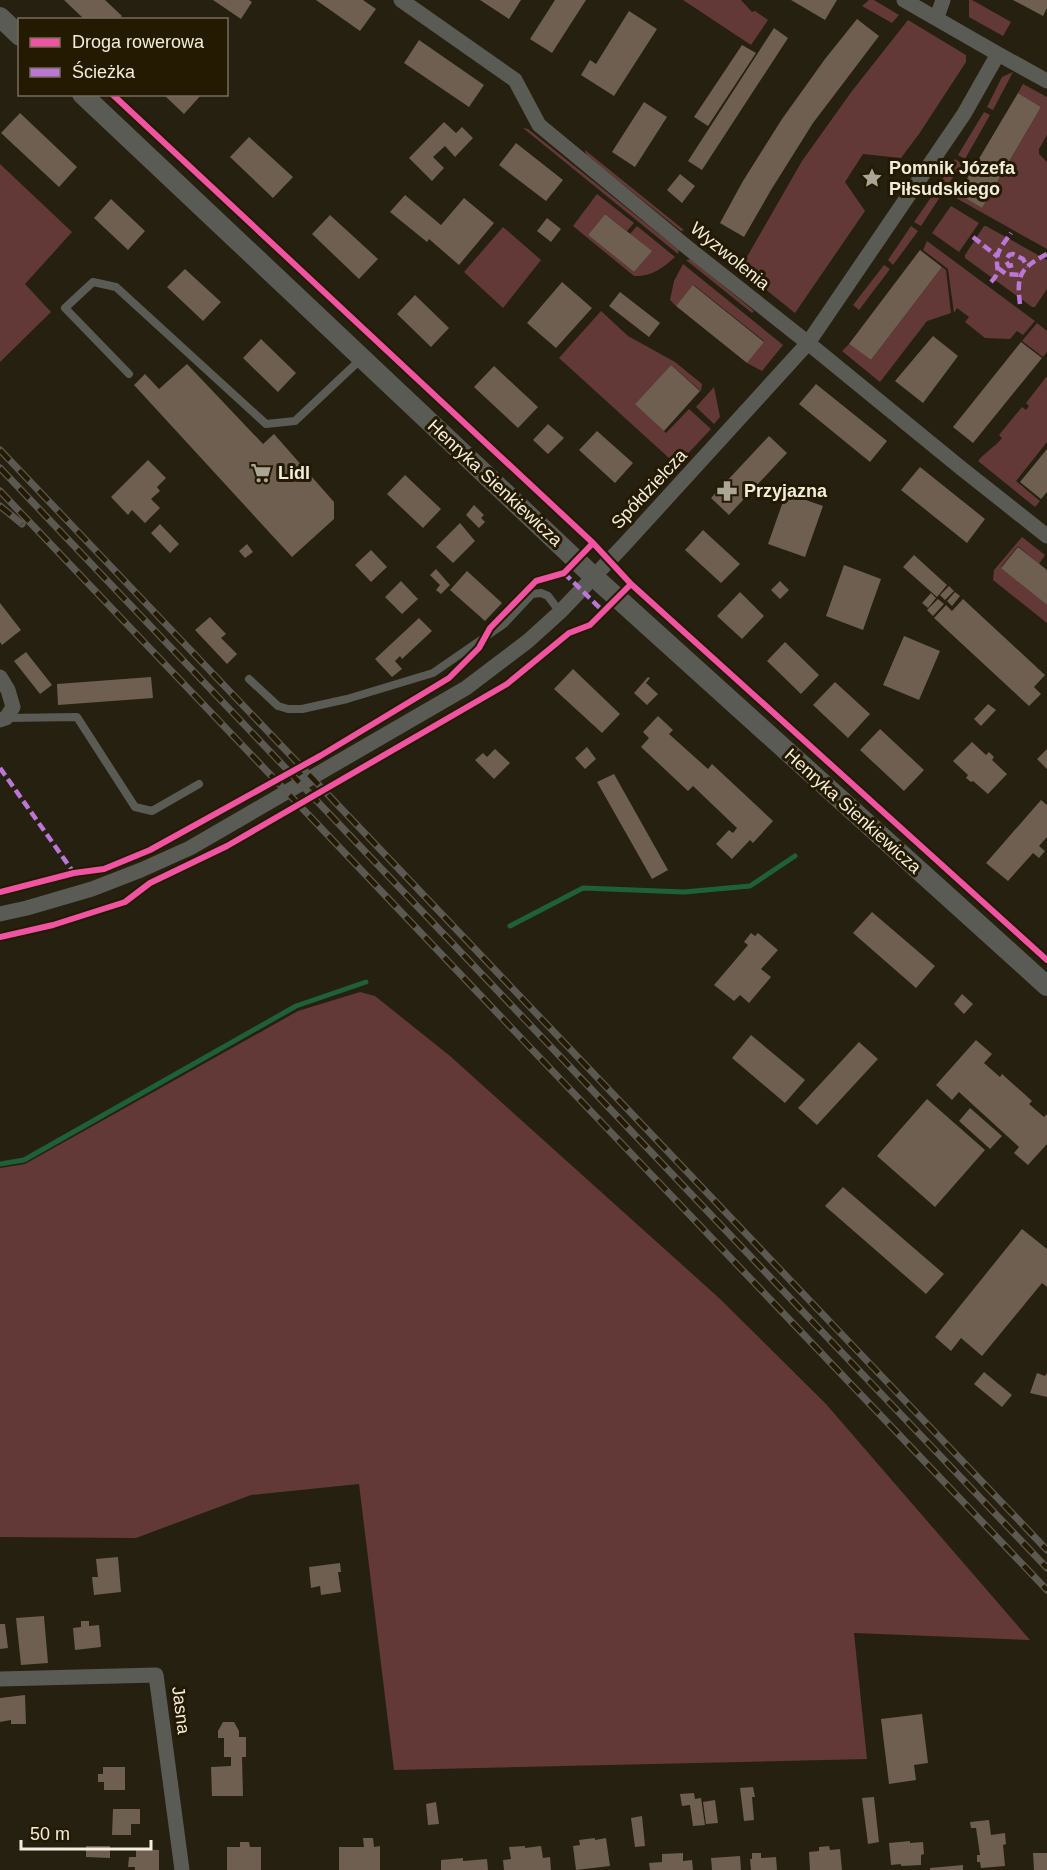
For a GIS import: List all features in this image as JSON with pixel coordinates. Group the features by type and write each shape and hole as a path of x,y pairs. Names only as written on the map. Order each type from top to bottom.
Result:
{"street":[{"name":"Wyzwolenia","path":"401,0 515,80 539,125 688,248 1047,536"},
{"path":"904,0 1047,81"},
{"path":"937,17 944,0"},
{"path":"0,17 18,34"},
{"name":"Spółdzielcza","path":"0,914 92,889 190,848 466,688 528,641 560,612 684,481 808,342 964,114 998,54"},
{"name":"Henryka Sienkiewicza","path":"84,96 593,576 1047,986"},
{"path":"0,677 8,690 13,706 3,719"},
{"name":"Jasna","path":"0,1679 156,1675 182,1870"}],"lane":[{"path":"129,374 65,308 93,282 116,287 266,424 295,421 362,358"},
{"path":"249,679 278,706 288,710 302,709 347,699 433,673 504,624 532,594 541,593 548,596 560,612"},
{"path":"3,719 77,717 135,807 152,811 199,784"}],"shaded area":[{"path":"683,0 741,0 752,12 755,11 768,20 751,45"},
{"path":"869,0 874,0 899,15 892,23 862,6"},
{"path":"969,0 1011,22 1003,36 969,17"},
{"path":"908,20 966,55 966,62 901,158 863,154 845,182 865,211 795,313 740,269 802,161 852,91"},
{"path":"1013,72 993,110 987,107 1002,77"},
{"path":"1023,84 1047,97 1047,135 1039,149 1039,154 1047,162 1047,249 956,198 958,194 982,208 1041,107 1018,93"},
{"path":"984,112 990,115 965,159 958,155"},
{"path":"523,128 528,129 679,250 678,254"},
{"path":"585,150 684,230 681,231 595,162"},
{"path":"955,159 962,164 943,192 937,188"},
{"path":"0,164 72,232 25,284 51,312 0,362"},
{"path":"934,193 940,197 921,226 914,222"},
{"path":"597,194 634,223 627,231 605,214 588,235 634,272 651,251 630,234 637,226 675,257 656,271 634,276 573,226"},
{"path":"951,206 979,223 959,252 932,233"},
{"path":"911,226 918,231 893,265 888,260"},
{"path":"984,226 1047,260 1047,289 1035,307 965,258"},
{"path":"503,227 541,260 503,308 464,272"},
{"path":"927,241 1035,321 1023,335 1017,331 1010,339 985,338 965,322 969,317 957,308 954,313 948,269 923,250"},
{"path":"691,259 754,311 752,313 686,260"},
{"path":"683,264 783,345 762,371 747,363 764,341 694,285 676,306 670,300 674,281"},
{"path":"884,265 890,269 859,310 853,305"},
{"path":"942,267 946,270 951,313 927,321 880,382 842,351 849,344 871,360"},
{"path":"601,311 628,336 675,362 702,384 701,391 671,365 636,403 666,433 689,409 711,429 680,462 669,458 559,358"},
{"path":"1037,323 1047,331 1047,352 1043,357 1022,341"},
{"path":"1047,376 1047,442 1016,481 1040,501 1035,507 978,461 1002,438 999,435 1022,407 1026,410 1029,406 1026,403"},
{"path":"714,387 720,417 714,424 696,407"},
{"path":"1022,537 1045,555 1039,564 1018,546 1001,567 1047,605 1047,623 993,580 994,570"},
{"path":"360,992 375,996 450,1056 719,1298 826,1404 1030,1640 854,1633 867,1759 394,1770 359,1484 251,1495 136,1538 0,1537 0,1168 25,1164 298,1011"}],"building":[{"path":"64,0 105,0 122,16 120,18 83,18"},
{"path":"213,0 249,0 252,2 241,19"},
{"path":"316,0 363,0 376,9 360,31"},
{"path":"480,0 521,0 509,19"},
{"path":"555,0 586,0 552,53 530,39"},
{"path":"791,0 837,0 825,20"},
{"path":"1013,0 1047,0 1047,8 1043,16"},
{"path":"629,11 657,29 614,96 581,75 590,60 596,64"},
{"path":"857,19 879,36 813,123 744,237 720,223 782,119"},
{"path":"774,28 788,38 702,170 688,161"},
{"path":"419,40 484,85 469,107 404,63"},
{"path":"742,45 756,53 708,126 694,117"},
{"path":"1018,93 1041,107 982,208 958,194"},
{"path":"165,96 200,96 184,114"},
{"path":"644,102 667,117 635,167 612,152"},
{"path":"20,113 77,167 59,187 1,133"},
{"path":"444,122 456,133 462,127 473,138 455,157 445,146 433,157 444,168 432,181 409,158"},
{"path":"249,137 293,177 273,198 230,157"},
{"path":"516,143 563,180 546,201 499,165"},
{"path":"680,174 695,186 682,203 667,190"},
{"path":"405,195 441,225 464,198 494,223 459,265 429,239 427,242 390,212"},
{"path":"111,199 145,231 128,250 94,218"},
{"path":"605,214 652,251 634,272 588,235"},
{"path":"330,215 378,259 359,279 312,234"},
{"path":"547,218 561,229 551,242 537,231"},
{"path":"920,250 942,267 871,360 849,344"},
{"path":"185,269 221,302 203,321 167,287"},
{"path":"562,282 592,308 556,348 527,323"},
{"path":"693,285 764,342 747,363 676,306"},
{"path":"620,292 660,323 649,337 609,306"},
{"path":"415,295 449,328 431,347 397,314"},
{"path":"933,336 958,356 923,403 895,381"},
{"path":"261,339 296,373 278,392 243,358"},
{"path":"1021,342 1042,358 973,443 953,427"},
{"name":"Lidl","path":"187,364 263,444 274,434 334,502 334,519 292,557 134,385 145,374 159,389"},
{"path":"671,365 700,391 664,431 635,404"},
{"path":"494,366 538,407 518,428 474,387"},
{"path":"816,384 887,441 870,462 799,404"},
{"path":"548,424 564,438 548,454 533,440"},
{"path":"597,431 633,463 615,483 579,450"},
{"path":"769,436 787,453 729,515 711,498"},
{"path":"1047,449 1047,492 1041,499 1020,482"},
{"path":"148,460 166,478 157,487 160,491 151,499 160,508 145,523 132,510 128,515 111,497"},
{"path":"920,467 985,519 967,543 901,490"},
{"path":"405,475 441,509 423,528 387,494"},
{"path":"786,493 823,506 805,557 768,544"},
{"path":"474,505 484,515 481,518 485,522 479,528 466,515"},
{"path":"460,523 475,541 453,563 436,547"},
{"path":"160,524 179,544 170,553 151,533"},
{"path":"703,530 740,564 721,583 685,550"},
{"path":"247,544 253,552 245,558 239,551"},
{"path":"1018,547 1047,570 1047,605 1001,568"},
{"path":"371,550 387,567 371,582 355,565"},
{"path":"914,555 947,585 937,597 903,567"},
{"path":"844,565 881,579 863,630 826,616"},
{"path":"436,569 450,585 441,594 436,590 440,585 430,575"},
{"path":"467,571 502,603 485,621 450,590"},
{"path":"401,581 418,599 402,614 385,597"},
{"path":"780,581 789,590 780,599 771,590"},
{"path":"949,586 954,591 945,600 940,595"},
{"path":"740,592 764,616 742,639 717,616"},
{"path":"955,592 960,596 952,606 947,601"},
{"path":"931,593 936,598 928,608 922,603"},
{"path":"938,599 944,604 933,616 927,610"},
{"path":"963,599 1045,675 1034,687 1041,694 1029,706 934,618 946,605 952,611"},
{"path":"0,603 21,630 2,645 0,642"},
{"path":"210,617 226,634 221,638 237,654 227,664 195,630"},
{"path":"419,618 432,631 402,659 400,656 395,661 402,669 392,677 375,659"},
{"path":"904,636 940,651 919,700 883,685"},
{"path":"785,642 819,675 801,694 767,661"},
{"path":"26,652 52,685 40,694 14,661"},
{"path":"573,669 620,714 602,733 554,689"},
{"path":"151,677 153,698 58,705 57,684"},
{"path":"648,677 650,678 646,683 658,694 647,705 634,693"},
{"path":"835,682 870,714 848,738 813,705"},
{"path":"988,704 996,710 981,726 974,719"},
{"path":"658,716 673,730 669,734 708,769 712,764 773,821 753,843 750,840 732,859 716,844 729,830 733,833 737,828 693,786 688,791 641,747 649,738 643,732"},
{"path":"880,729 924,770 904,791 860,750"},
{"path":"972,742 986,755 989,752 994,757 992,760 1007,774 988,794 966,778 968,775 953,761"},
{"path":"587,747 596,759 585,769 575,758"},
{"path":"495,749 510,763 494,779 475,760 483,753 487,757"},
{"path":"1047,749 1047,769 1037,759"},
{"path":"614,774 668,870 652,879 597,782"},
{"path":"1041,800 1047,805 1047,837 1039,846 1045,851 1039,858 1033,853 1008,881 986,863"},
{"path":"872,912 935,966 916,988 853,933"},
{"path":"751,933 755,936 758,933 778,950 761,969 771,977 749,1003 740,995 734,1001 714,985 748,945 744,942"},
{"path":"962,994 973,1004 964,1014 954,1004"},
{"path":"751,1035 805,1080 785,1103 732,1058"},
{"path":"976,1040 992,1054 984,1063 1000,1077 1002,1074 1032,1101 1029,1104 1044,1117 1047,1114 1047,1144 1028,1165 1014,1153 1019,1147 959,1092 952,1100 936,1085"},
{"path":"859,1042 878,1059 817,1125 798,1108"},
{"path":"927,1099 985,1150 935,1207 877,1156"},
{"path":"970,1108 1002,1136 990,1149 959,1121"},
{"path":"843,1187 944,1274 926,1294 825,1206"},
{"path":"1022,1229 1047,1249 1047,1287 1042,1283 982,1356 961,1338 951,1351 935,1337"},
{"path":"984,1372 1012,1395 1002,1407 974,1384"},
{"path":"1037,1373 1045,1376 1047,1373 1047,1397 1030,1393"},
{"path":"118,1557 121,1592 94,1595 92,1577 98,1577 96,1559"},
{"path":"340,1563 341,1572 338,1572 341,1592 321,1595 320,1586 311,1588 309,1567"},
{"path":"44,1616 48,1663 21,1665 16,1618"},
{"path":"81,1621 89,1621 89,1626 99,1625 101,1647 75,1650 73,1628 81,1627"},
{"path":"0,1624 5,1624 8,1648 0,1649"},
{"path":"25,1695 26,1724 11,1724 11,1720 0,1722 0,1698"},
{"path":"922,1714 928,1763 914,1765 916,1780 889,1784 881,1719"},
{"path":"223,1722 234,1722 239,1731 239,1737 246,1737 246,1757 242,1757 243,1796 212,1796 211,1767 231,1766 231,1757 224,1757 224,1738 218,1738 218,1731"},
{"path":"103,1767 125,1767 125,1790 104,1790 104,1782 98,1782 98,1774 103,1774"},
{"path":"753,1787 754,1820 744,1821 740,1788"},
{"path":"694,1793 695,1799 701,1798 705,1825 693,1826 690,1805 682,1806 680,1794"},
{"path":"874,1797 879,1842 868,1844 862,1798"},
{"path":"715,1800 718,1823 706,1824 703,1802"},
{"path":"436,1802 439,1824 428,1825 426,1804"},
{"path":"113,1809 140,1809 140,1824 131,1824 131,1835 112,1835"},
{"path":"642,1816 645,1846 635,1847 631,1818"},
{"path":"989,1820 991,1835 1005,1833 1006,1844 1003,1845 1005,1866 981,1868 980,1862 977,1862 977,1855 980,1855 976,1828 971,1828 970,1822"},
{"path":"363,1838 373,1838 374,1847 380,1846 380,1870 339,1870 339,1847 364,1847"},
{"path":"595,1838 595,1840 606,1838 610,1866 576,1870 573,1846 580,1845 579,1840"},
{"path":"910,1841 910,1843 923,1842 924,1854 921,1855 921,1865 891,1865 889,1843"},
{"path":"240,1842 249,1842 250,1847 261,1847 261,1870 227,1870 227,1847 240,1847"},
{"path":"86,1846 110,1846 110,1858 86,1857"},
{"path":"525,1846 525,1848 541,1846 543,1858 550,1857 551,1870 504,1870 503,1860 511,1859 509,1847"},
{"path":"829,1846 830,1850 840,1849 842,1870 810,1870 809,1852 819,1851 819,1847"},
{"path":"136,1849 159,1850 159,1870 135,1870 135,1867 128,1867 129,1857 136,1857"},
{"path":"683,1853 683,1861 692,1860 693,1870 650,1870 649,1863 662,1862 662,1854"},
{"path":"752,1853 761,1853 761,1858 776,1857 777,1870 751,1870"},
{"path":"1033,1853 1047,1853 1047,1870 1034,1870"},
{"path":"740,1856 741,1870 712,1870 711,1858"},
{"path":"463,1858 463,1861 487,1859 488,1870 441,1870 441,1860"},
{"path":"963,1865 963,1870 930,1870 930,1868"}],"waterway":[{"path":"510,926 583,888 684,892 750,886 795,856"},
{"path":"0,1164 24,1160 296,1006 366,982"}],"railway":[{"path":"0,450 1047,1550"},
{"path":"0,468 1047,1568"},
{"path":"0,491 1047,1590"},
{"path":"0,506 22,524"}],"marked path":[{"path":"991,282 997,274 999,251 1011,233"},
{"path":"973,237 998,257"},
{"path":"1013,265 1009,266 1006,261 1009,255 1013,254 1023,259 1027,267"},
{"path":"1020,304 1019,286 1022,273 1047,254"},
{"path":"998,268 1006,274 1021,275"},
{"path":"564,573 604,612"},
{"path":"0,768 74,873"}],"cycle path":[{"path":"114,96 593,543 631,584 1047,960"},
{"path":"0,892 74,873 104,869 150,850 320,756 449,678 479,648 490,628 536,581 564,573 593,543"},
{"path":"0,937 53,925 125,902 150,883 227,846 507,684 569,633 590,625 631,584"}],"place":[{"name":"Pomnik Józefa Piłsudskiego","path":"872,178"},
{"name":"Lidl","path":"261,473"},
{"name":"Przyjazna","path":"727,491"}]}
